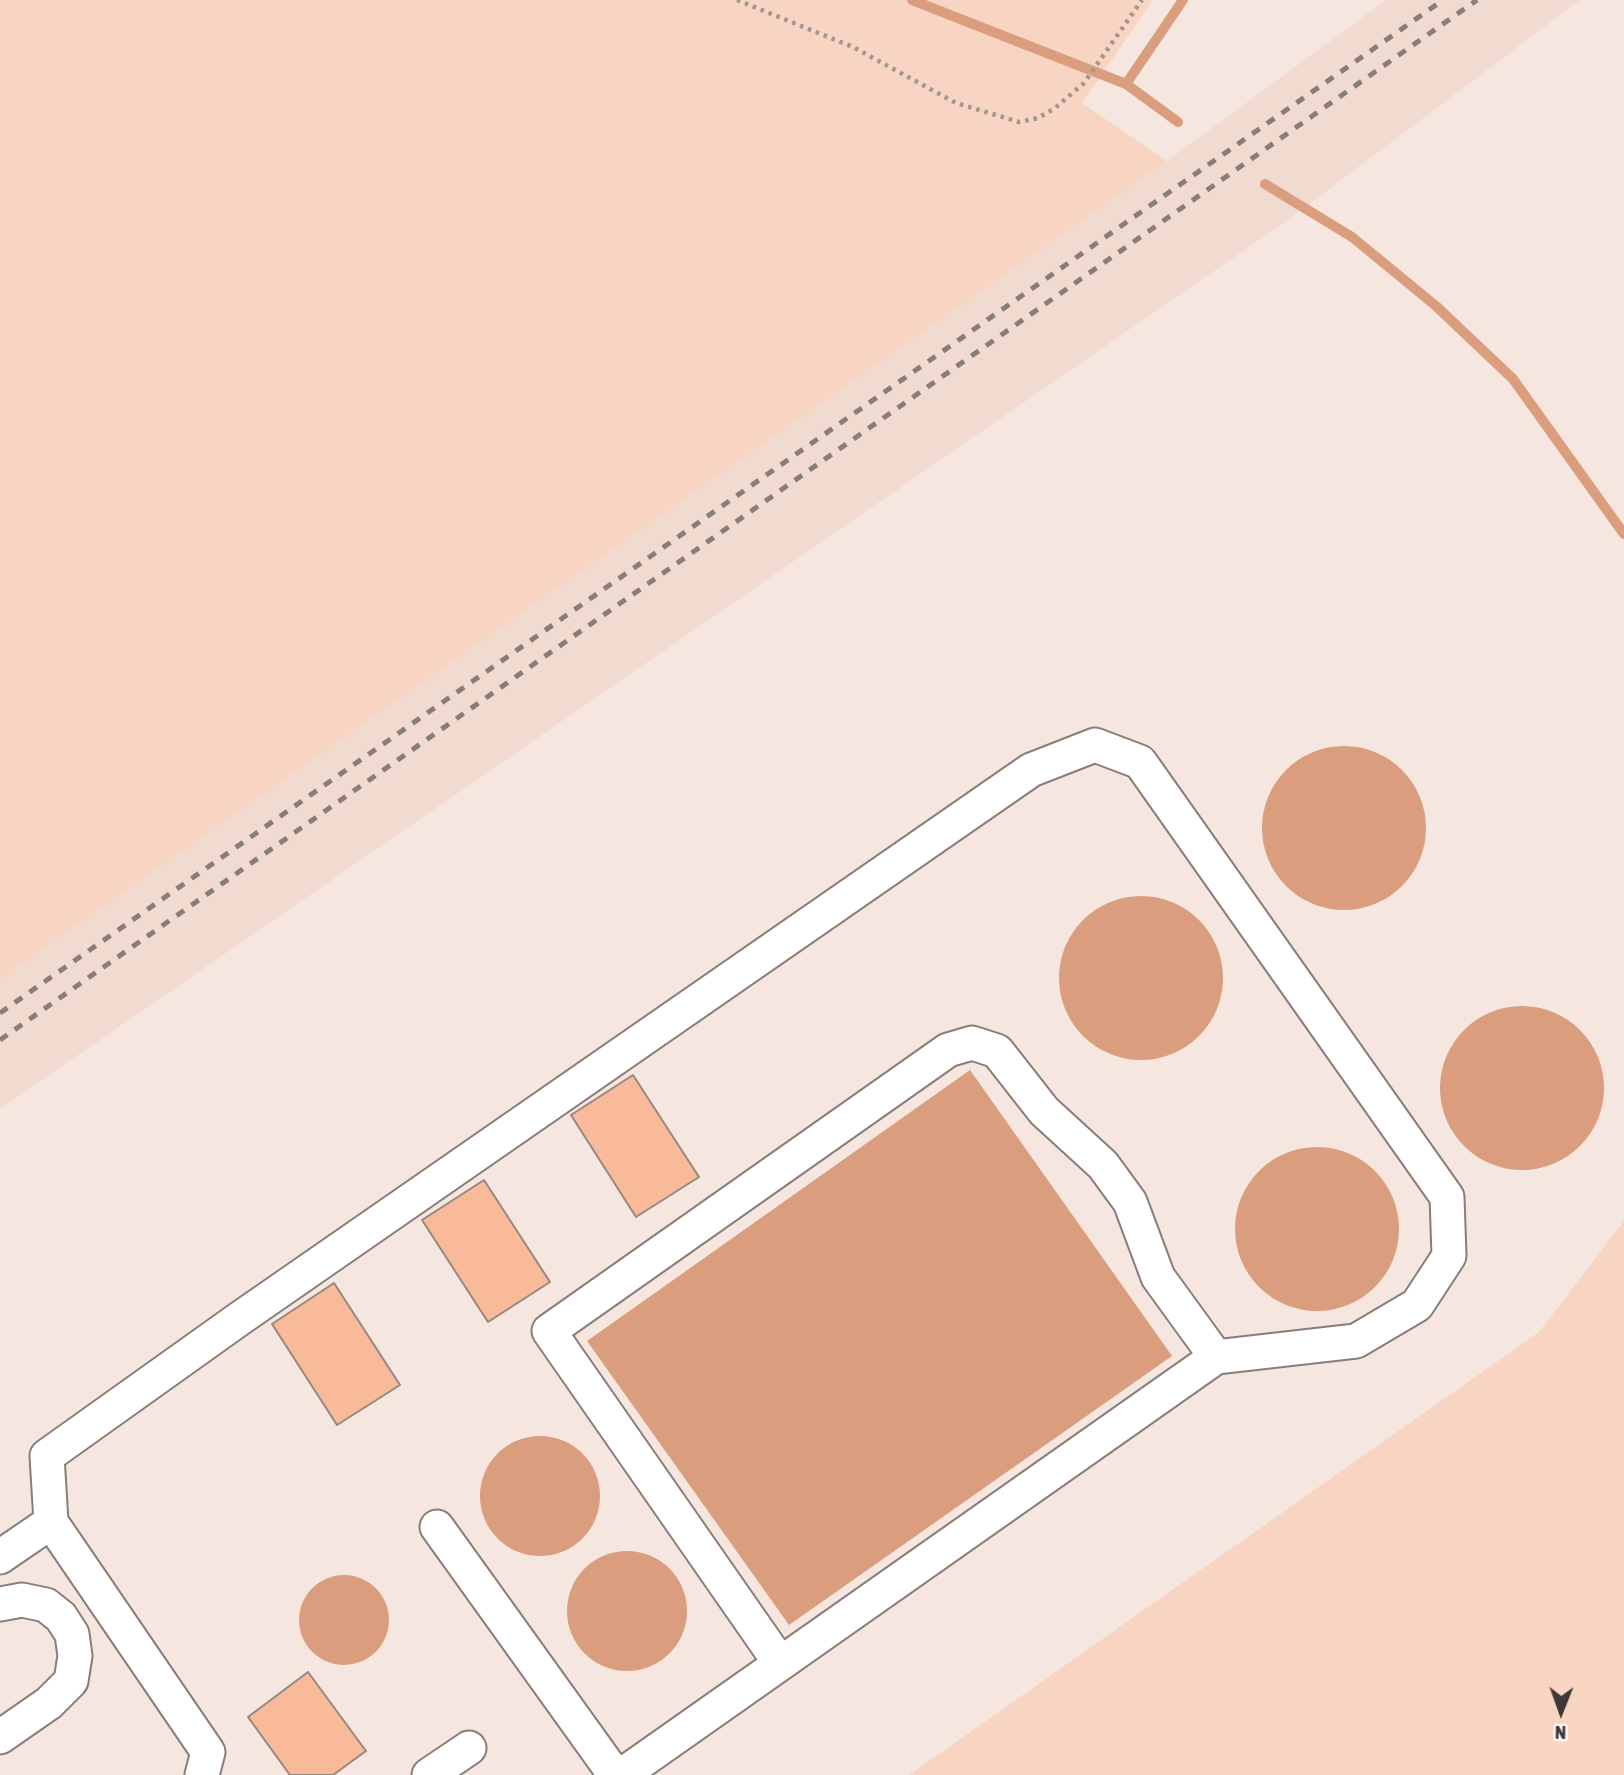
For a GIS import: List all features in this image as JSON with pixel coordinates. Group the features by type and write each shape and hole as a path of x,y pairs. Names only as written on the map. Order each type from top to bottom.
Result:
{"lane":[{"path":"202,1775 208,1752 51,1522 47,1456 1031,770 1095,745 1140,762 1447,1198 1449,1256 1417,1305 1356,1340 1216,1357 622,1775"},
{"path":"780,1663 549,1331 948,1050 972,1043 996,1051 1044,1111 1103,1165 1130,1202 1158,1277 1216,1357"},
{"path":"0,1557 51,1522"},
{"path":"437,1527 615,1775"},
{"path":"0,1604 22,1600 46,1605 61,1617 72,1634 75,1656 71,1681 49,1703 0,1737"},
{"path":"429,1775 470,1748"}],"path":[{"path":"737,0 853,47 956,103 1019,122 1038,118 1055,108 1084,83 1142,0"}],"shaded area":[{"path":"0,0 1153,0 1082,103 1167,161 0,979"},
{"path":"1386,0 1580,0 1288,220 0,1109 0,979 1167,161"},
{"path":"1344,746 1375,753 1402,770 1419,797 1426,828 1419,859 1402,886 1375,903 1344,910 1313,903 1286,886 1269,859 1262,828 1269,797 1286,770 1313,753"},
{"path":"1141,896 1172,903 1199,920 1216,947 1223,978 1216,1009 1199,1036 1172,1053 1141,1060 1110,1053 1083,1036 1066,1009 1059,978 1066,947 1083,920 1110,903"},
{"path":"1522,1006 1553,1013 1580,1030 1597,1057 1604,1088 1597,1119 1580,1146 1553,1163 1522,1170 1491,1163 1464,1146 1447,1119 1440,1088 1447,1057 1464,1030 1491,1013"},
{"path":"970,1070 1172,1356 789,1625 587,1341"},
{"path":"1317,1147 1348,1154 1375,1171 1392,1198 1399,1229 1392,1260 1375,1287 1348,1304 1317,1311 1286,1304 1259,1287 1242,1260 1235,1229 1242,1198 1259,1171 1286,1154"},
{"path":"1624,1221 1624,1775 909,1775 1539,1332"},
{"path":"540,1436 563,1441 582,1454 595,1473 600,1496 595,1519 582,1538 563,1551 540,1556 517,1551 498,1538 485,1519 480,1496 485,1473 498,1454 517,1441"},
{"path":"627,1551 650,1556 669,1569 682,1588 687,1611 682,1634 669,1653 650,1666 627,1671 604,1666 585,1653 572,1634 567,1611 572,1588 585,1569 604,1556"},
{"path":"344,1575 361,1579 376,1588 385,1603 389,1620 385,1637 376,1652 361,1661 344,1665 327,1661 312,1652 303,1637 299,1620 303,1603 312,1588 327,1579"}],"building":[{"path":"633,1075 699,1177 636,1217 571,1115"},
{"path":"484,1180 550,1282 488,1322 422,1220"},
{"path":"334,1283 400,1385 337,1425 272,1324"},
{"path":"308,1672 366,1751 333,1775 290,1775 248,1717"}],"waterway":[{"path":"912,0 1126,84 1178,122"},
{"path":"1126,84 1183,0"},
{"path":"1265,184 1352,237 1436,306 1513,379 1624,534"}],"railway":[{"path":"0,1013 1443,0"},
{"path":"0,1040 1477,0"}]}
